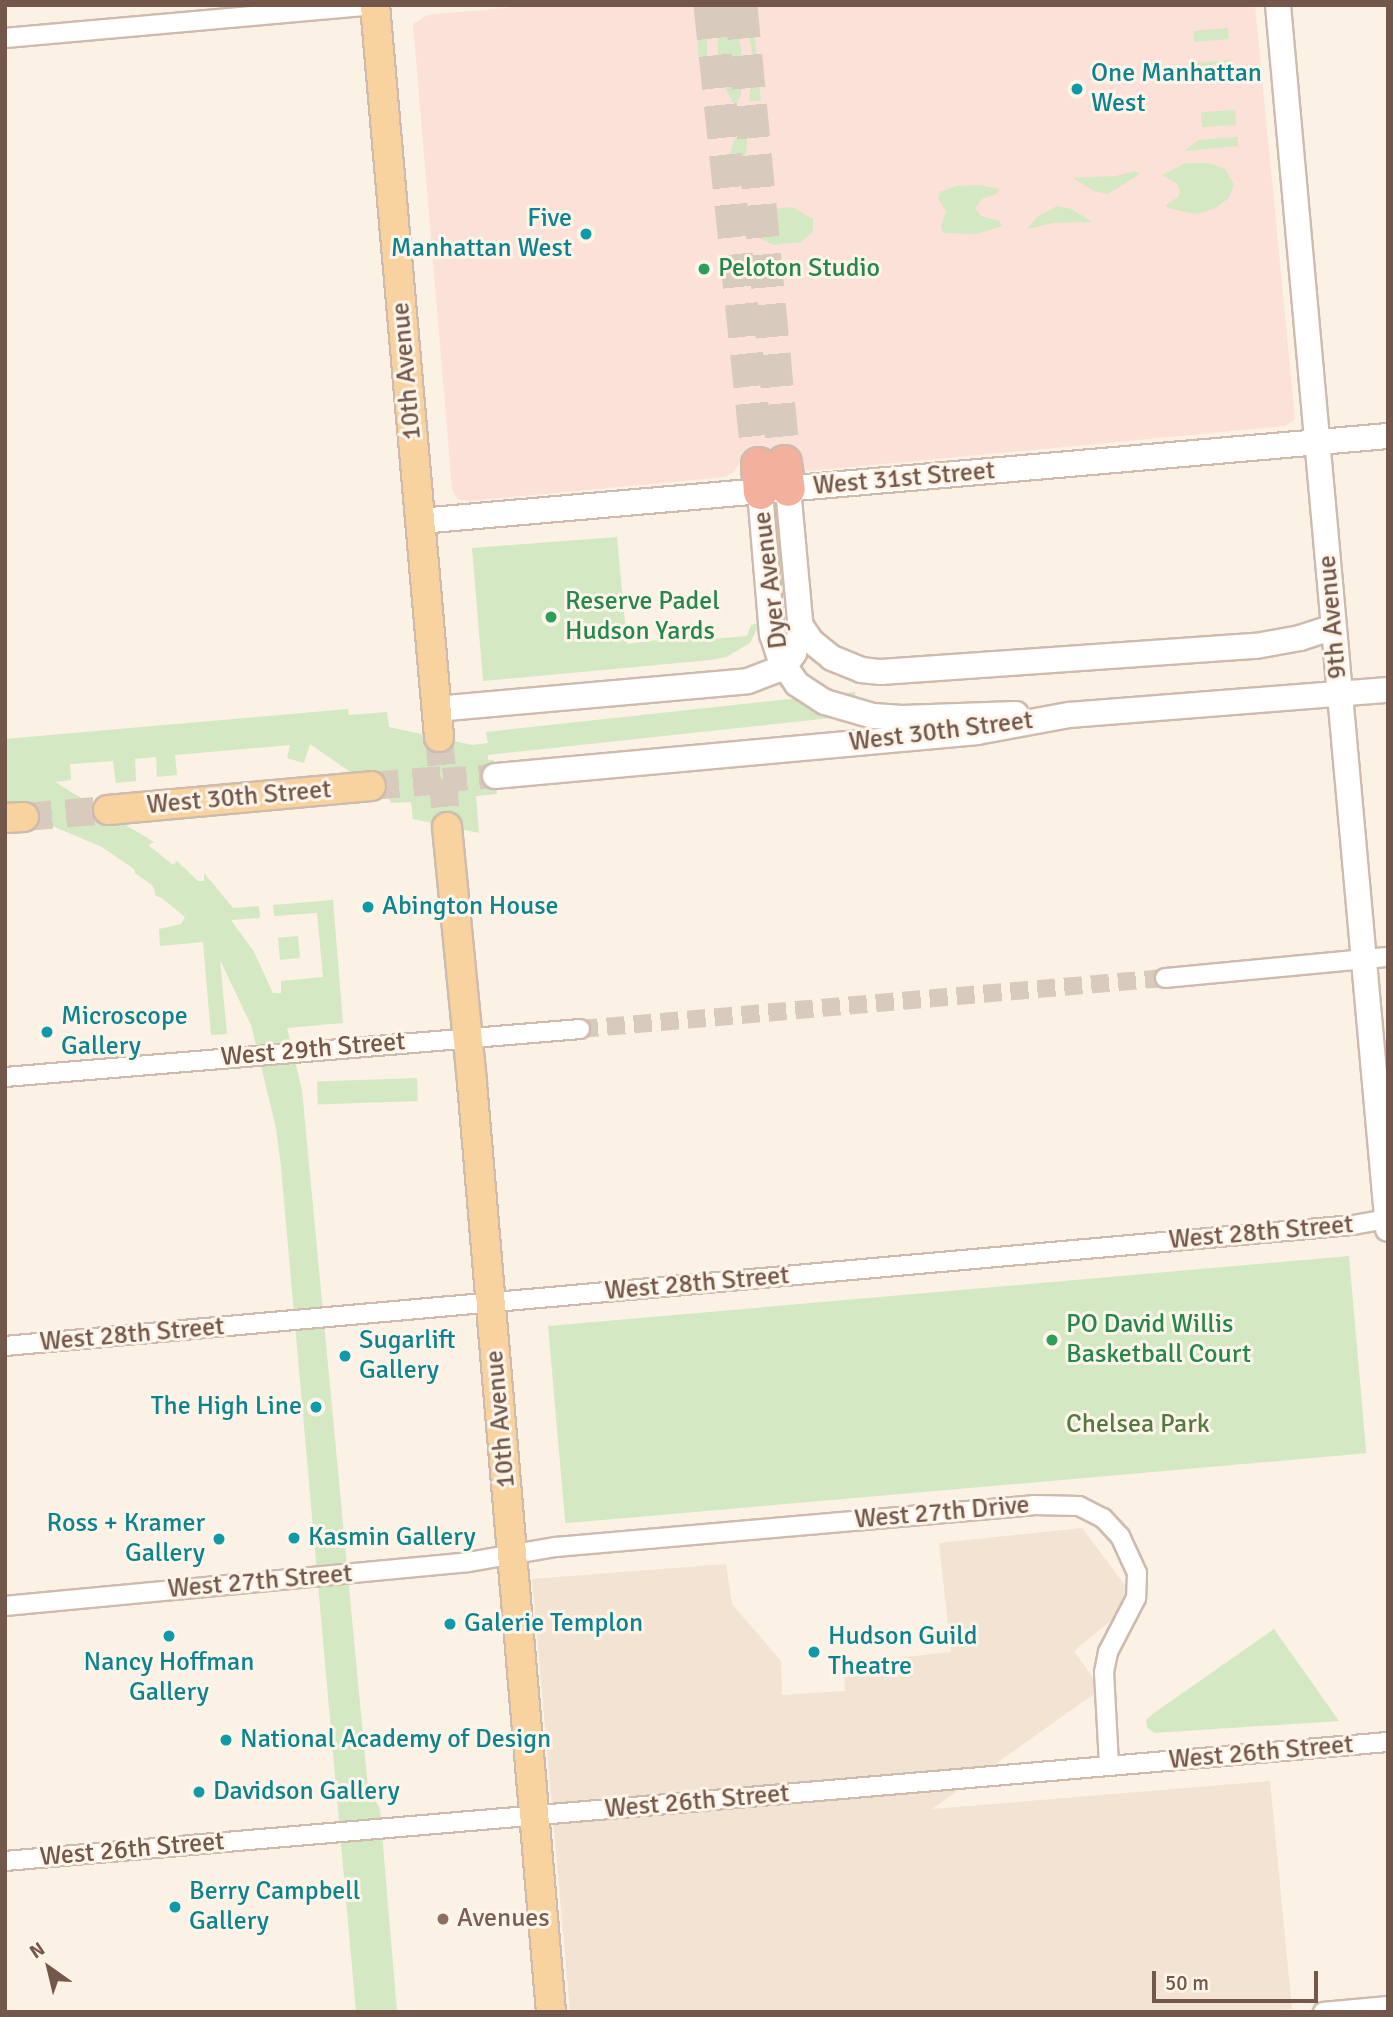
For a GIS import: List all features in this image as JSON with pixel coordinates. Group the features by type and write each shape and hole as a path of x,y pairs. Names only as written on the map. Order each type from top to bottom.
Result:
{"main road":[{"name":"10th Avenue","path":"374,5 439,737"},
{"name":"9th Avenue","path":"1278,5 1334,627 1376,958 1388,1229"},
{"name":"West 31st Street","path":"421,522 772,477 1317,443 1388,436"},
{"name":"Dyer Avenue","path":"772,477 801,626 798,645 784,667"},
{"name":"Dyer Avenue","path":"772,477 772,634 784,667 805,691 859,714 902,719 977,713 1069,715"},
{"path":"801,626 811,641 831,658 861,670 881,671 1256,646 1300,638 1334,627"},
{"path":"436,709 748,681 784,667"},
{"name":"West 30th Street","path":"495,776 977,732 1069,715 1388,690"},
{"name":"West 30th Street","path":"108,810 371,786"},
{"name":"10th Avenue","path":"447,827 468,1038 551,2012"}],"street":[{"path":"5,38 374,5"},
{"path":"1165,978 1376,958"},
{"name":"West 29th Street","path":"5,1077 580,1029"},
{"name":"West 28th Street","path":"5,1346 1353,1225 1387,1219"},
{"name":"West 27th Drive","path":"513,1554 556,1547 1033,1504 1079,1506 1102,1518 1120,1536 1137,1573 1136,1598 1108,1652 1104,1672 1109,1765"},
{"name":"West 27th Street","path":"5,1606 468,1562 513,1554"},
{"name":"West 26th Street","path":"5,1861 1388,1742"},
{"path":"1323,2012 1388,2006"}],"shaded area":[{"path":"536,5 1255,5 1295,419 1285,426 808,471 781,462 738,465 735,471 725,477 468,501 457,499 452,488 413,24 427,15"},
{"path":"1082,1528 1136,1600 1074,1651 1101,1689 932,1809 1270,1781 1292,2009 1255,2012 570,2012 532,1579 726,1564 732,1604 781,1661 782,1695 845,1691 843,1664 951,1652 939,1543"}],"green space":[{"path":"694,5 714,5 707,30 707,61 699,62"},
{"path":"733,5 752,5 761,101 749,101 753,71 751,45 744,22"},
{"path":"726,15 737,28 743,59 741,95 736,103 732,102 724,85 718,56 718,26 721,17"},
{"path":"1228,28 1229,39 1194,42 1193,31"},
{"path":"1231,60 1232,71 1197,74 1196,63"},
{"path":"1235,110 1236,125 1202,127 1201,112"},
{"path":"748,122 748,187 729,156 734,141"},
{"path":"1238,137 1238,146 1184,151 1199,140"},
{"path":"1186,163 1208,163 1225,169 1234,184 1229,198 1214,209 1195,214 1168,208 1166,205 1178,197 1180,190 1176,183 1162,175"},
{"path":"1135,171 1139,173 1137,176 1108,194 1094,191 1073,178 1116,176"},
{"path":"979,185 999,189 998,193 982,199 975,208 981,216 999,221 1002,226 977,234 943,233 941,226 946,212 938,198 940,192 956,186"},
{"path":"1057,206 1072,209 1092,222 1054,223 1027,229 1037,217"},
{"path":"792,207 813,219 813,232 801,242 773,245 753,235 751,225 758,216 772,209"},
{"name":"Reserve Padel Hudson Yards","path":"617,537 627,644 710,633 711,639 747,636 751,625 760,623 750,643 726,657 711,660 483,681 472,548"},
{"name":"The High Line","path":"855,692 858,715 488,755 488,760 494,760 497,794 476,796 479,833 413,819 411,802 391,803 310,744 304,763 287,758 290,745 175,755 177,775 157,777 156,757 135,759 136,781 116,783 113,761 70,764 71,780 55,782 154,842 148,845 173,865 177,861 198,881 204,881 204,873 233,908 259,906 260,918 231,920 254,952 273,993 281,993 281,981 323,977 317,913 274,916 273,905 333,900 343,1023 287,1028 302,1090 368,1788 380,1809 397,2012 356,2012 281,1167 276,1128 251,1025 220,960 227,1034 211,1035 203,942 160,946 159,929 181,924 185,917 156,896 153,886 135,873 134,869 102,847 5,806 5,739 348,709 349,715 387,712 389,727 472,745 488,743 486,732"},
{"path":"298,936 300,958 280,960 278,938"},
{"path":"417,1078 418,1101 318,1104 317,1081"},
{"name":"Chelsea Park","path":"1349,1256 1366,1453 565,1523 548,1326"},
{"path":"1274,1629 1339,1721 1154,1733 1147,1727 1146,1720 1154,1713"}],"tunnel":[{"path":"710,5 758,464"},
{"path":"741,5 784,462"},
{"path":"439,737 447,827"},
{"path":"443,780 495,776"},
{"path":"371,786 443,780"},
{"path":"24,817 108,810"},
{"path":"580,1029 1165,978"}],"place":[{"name":"One Manhattan West","path":"1077,89"},
{"name":"Five Manhattan West","path":"586,234"},
{"name":"Peloton Studio","path":"704,269"},
{"name":"Reserve Padel Hudson Yards","path":"551,617"},
{"name":"Abington House","path":"368,907"},
{"name":"Microscope Gallery","path":"47,1032"},
{"name":"PO David Willis Basketball Court","path":"1052,1340"},
{"name":"Sugarlift Gallery","path":"345,1356"},
{"name":"The High Line","path":"316,1407"},
{"name":"Kasmin Gallery","path":"294,1538"},
{"name":"Ross + Kramer Gallery","path":"219,1539"},
{"name":"Galerie Templon","path":"450,1624"},
{"name":"Nancy Hoffman Gallery","path":"169,1636"},
{"name":"Hudson Guild Theatre","path":"814,1652"},
{"name":"National Academy of Design","path":"226,1740"},
{"name":"Davidson Gallery","path":"199,1792"},
{"name":"Berry Campbell Gallery","path":"175,1907"},
{"name":"Avenues","path":"443,1919"}]}
